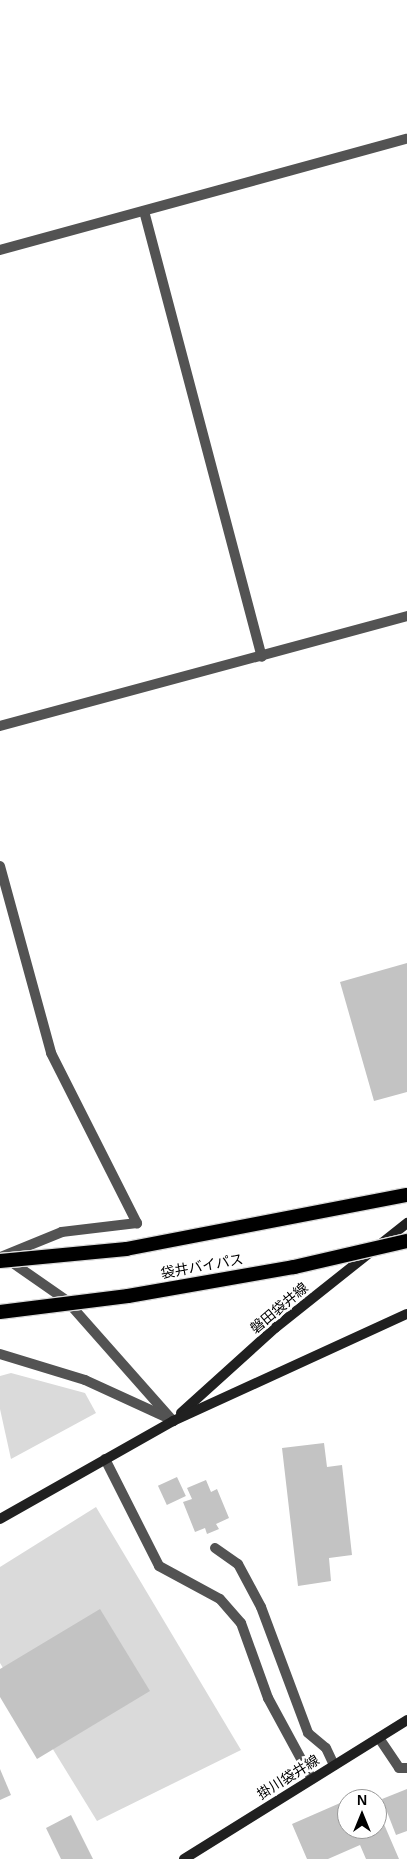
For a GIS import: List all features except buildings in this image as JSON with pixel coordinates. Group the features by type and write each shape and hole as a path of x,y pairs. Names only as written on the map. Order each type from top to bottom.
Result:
{"highway":[{"path":"1,1258 126,1249 407,1195"},
{"name":"袋井バイパス","path":"0,1312 128,1296 284,1269 407,1241"}],"main road":[{"name":"磐田袋井線","path":"173,1421 276,1328 407,1223"},
{"name":"磐田袋井線","path":"0,1519 173,1421 407,1314"},
{"name":"掛川袋井線","path":"184,1859 407,1720"}],"street":[{"path":"0,250 407,139"},
{"path":"144,211 262,657"},
{"path":"0,726 262,657 407,616"},
{"path":"0,866 51,1053 138,1223 62,1232 1,1258"},
{"path":"1,1258 66,1300 173,1421"},
{"path":"0,1354 85,1380 173,1421"},
{"path":"105,1459 159,1566 220,1599 242,1623 268,1698 312,1779"},
{"path":"215,1548 238,1564 261,1607 308,1733 326,1748 334,1765"},
{"path":"379,1738 399,1768 407,1768"}],"shaded area":[{"path":"11,1373 85,1393 96,1413 11,1459 0,1409 0,1376"},
{"path":"96,1507 241,1750 97,1821 0,1663 0,1567"}]}
